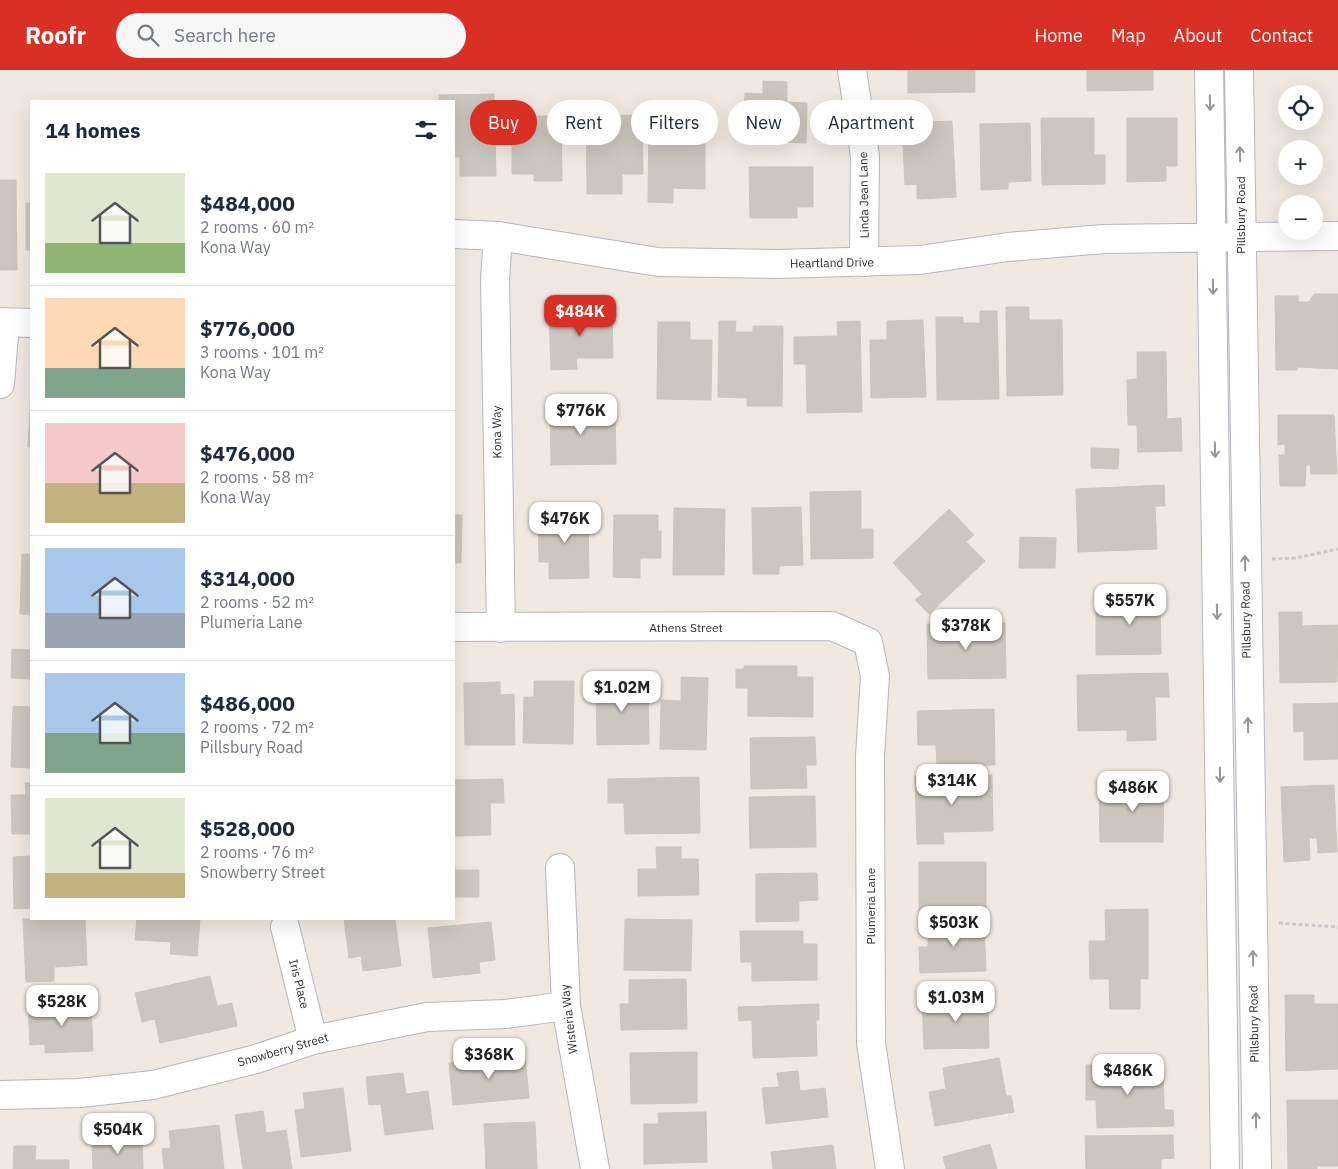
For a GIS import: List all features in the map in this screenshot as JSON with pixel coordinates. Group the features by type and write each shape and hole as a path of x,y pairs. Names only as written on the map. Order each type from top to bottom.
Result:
{"street":[{"name":"Linda Jean Lane","path":"852,70 865,156 864,262"},
{"path":"1209,70 1225,1169"},
{"name":"Pillsbury Road","path":"1239,70 1245,560 1256,1169"},
{"name":"Heartland Drive","path":"455,234 498,236 658,262 776,264 920,260 1008,247 1104,239 1338,236"},
{"name":"Kona Way","path":"498,236 495,279 501,628"},
{"path":"0,384 12,323"},
{"name":"Athens Street","path":"455,627 832,626 868,642"},
{"name":"Plumeria Lane","path":"868,642 876,676 870,756 871,1043 890,1169"},
{"name":"Wisteria Way","path":"560,868 566,1006 581,1100 595,1169"},
{"name":"Iris Place","path":"285,927 313,1040"},
{"name":"Snowberry Street","path":"0,1095 80,1093 154,1085 256,1059 313,1040 427,1017 505,1014 566,1006"}],"path":[{"path":"1245,560 1296,558 1338,549"},
{"path":"1252,924 1286,923 1338,927"}],"building":[{"path":"908,70 975,70 975,92 908,93"},
{"path":"1087,70 1153,70 1153,90 1087,91"},
{"path":"763,81 787,82 787,100 745,100 745,93 763,94"},
{"path":"494,94 494,100 470,100 470,145 495,145 496,176 460,176 460,157 455,157 455,100 439,100 439,95"},
{"path":"800,103 807,103 806,143 800,143"},
{"path":"621,115 631,115 631,145 643,145 643,174 622,174 622,194 587,194 586,145 621,145"},
{"path":"537,116 547,116 547,145 561,145 562,181 534,181 534,174 512,174 512,145 537,145"},
{"path":"1041,118 1094,118 1094,155 1105,155 1105,184 1042,185"},
{"path":"1127,118 1177,118 1177,166 1166,166 1166,181 1127,182"},
{"path":"952,121 956,197 917,199 917,184 905,185 903,145 933,145 933,122"},
{"path":"1030,123 1031,181 1008,182 1008,189 981,190 980,124"},
{"path":"649,145 705,145 705,189 673,188 673,203 648,202"},
{"path":"749,167 813,167 813,207 797,207 797,218 750,218"},
{"path":"0,180 16,180 17,270 0,270"},
{"path":"26,203 30,203 30,250 26,250"},
{"path":"1314,294 1338,294 1338,369 1297,367 1297,370 1276,370 1275,296 1298,296 1298,302 1309,302"},
{"path":"1006,307 1029,307 1029,320 1062,320 1063,395 1007,396"},
{"path":"612,310 613,358 576,358 577,369 551,370 549,311"},
{"path":"980,311 997,311 999,399 937,400 936,317 963,317 963,323 980,323"},
{"path":"923,320 926,397 871,398 870,340 887,340 887,321"},
{"path":"719,321 736,321 735,332 753,332 753,326 783,326 782,406 747,406 747,398 718,397"},
{"path":"860,321 862,412 807,413 806,364 794,364 794,337 838,336 837,322"},
{"path":"658,322 690,322 690,340 712,340 711,400 657,399"},
{"path":"1137,352 1166,352 1167,419 1181,418 1182,451 1138,452 1137,425 1128,425 1127,380 1137,379"},
{"path":"577,402 578,414 615,413 616,464 551,465 550,403"},
{"path":"30,411 30,447 28,447"},
{"path":"1278,415 1334,415 1337,474 1311,474 1310,465 1306,465 1305,486 1280,486 1279,455 1285,455 1285,444 1278,445"},
{"path":"1091,448 1119,449 1118,469 1091,468"},
{"path":"1164,485 1165,506 1155,506 1157,549 1078,552 1076,489"},
{"path":"861,491 861,529 873,529 873,558 811,559 810,492"},
{"path":"801,507 803,565 779,566 779,574 753,574 752,508"},
{"path":"674,508 725,509 724,575 673,575"},
{"path":"949,509 974,535 966,542 985,561 929,614 915,600 922,594 893,563"},
{"path":"588,512 589,578 549,579 549,562 539,562 538,513"},
{"path":"455,515 462,515 461,563 455,563"},
{"path":"614,515 658,515 658,531 661,531 661,558 640,558 640,578 613,577"},
{"path":"1020,537 1056,538 1055,568 1019,568"},
{"path":"22,554 30,554 30,615 20,614"},
{"path":"1119,593 1160,593 1161,654 1096,655 1096,604 1120,604"},
{"path":"1279,612 1302,612 1302,626 1338,625 1337,682 1280,683"},
{"path":"1005,623 1006,678 928,679 927,624"},
{"path":"12,649 30,650 30,679 11,678"},
{"path":"744,666 797,666 797,677 813,677 813,717 748,716 748,688 736,688 736,669 744,669"},
{"path":"1168,673 1169,697 1155,697 1156,740 1127,741 1127,730 1078,731 1077,675"},
{"path":"681,677 708,678 706,750 660,749 661,700 681,701"},
{"path":"534,681 574,681 573,744 523,743 524,697 534,697"},
{"path":"500,682 500,695 514,694 515,745 465,745 464,683"},
{"path":"596,682 648,682 649,744 597,745"},
{"path":"1338,703 1338,759 1304,760 1304,731 1294,732 1293,704"},
{"path":"13,706 30,707 30,768 11,767"},
{"path":"994,709 995,765 937,766 936,745 918,745 917,711"},
{"path":"815,737 816,765 806,765 807,788 751,789 750,738"},
{"path":"992,775 993,831 943,832 944,844 917,844 915,776"},
{"path":"699,777 700,833 625,834 624,803 608,803 608,779"},
{"path":"503,779 504,803 490,803 491,835 455,836 455,780"},
{"path":"1164,779 1163,842 1100,842 1099,791 1132,790 1132,780"},
{"path":"25,783 30,783 30,834 12,834 11,795 26,795"},
{"path":"1334,785 1337,852 1318,853 1317,838 1309,838 1310,860 1284,862 1281,787"},
{"path":"815,796 816,847 750,848 749,797"},
{"path":"656,847 681,847 681,859 698,859 699,895 638,896 638,869 657,869"},
{"path":"30,856 30,908 14,909 13,857"},
{"path":"919,862 986,862 986,913 919,913"},
{"path":"455,870 479,870 479,897 455,897"},
{"path":"817,873 818,900 799,901 799,921 756,922 756,874"},
{"path":"1148,909 1148,979 1140,979 1140,1009 1110,1009 1109,979 1090,979 1089,941 1106,941 1105,910"},
{"path":"23,919 85,920 87,965 54,967 54,981 26,982"},
{"path":"625,919 692,920 691,971 624,970"},
{"path":"137,920 200,920 197,956 170,954 171,942 135,940"},
{"path":"344,920 395,920 401,966 363,971 361,956 349,958"},
{"path":"491,922 495,960 479,962 480,973 433,978 428,928"},
{"path":"984,922 986,971 920,973 919,947 928,947 928,923"},
{"path":"740,931 803,931 803,944 817,944 817,980 752,981 752,962 741,962"},
{"path":"210,976 217,1006 232,1003 237,1026 160,1043 155,1019 142,1022 135,993"},
{"path":"686,979 687,1029 621,1030 620,1004 629,1004 629,980"},
{"path":"1285,995 1314,995 1314,1004 1338,1004 1338,1069 1286,1071"},
{"path":"988,996 989,1048 924,1049 922,998"},
{"path":"91,1002 93,1051 45,1053 45,1044 30,1045 28,1004"},
{"path":"819,1004 819,1020 816,1020 817,1056 753,1058 752,1020 739,1021 738,1007"},
{"path":"697,1052 697,1103 631,1104 630,1053"},
{"path":"525,1056 529,1098 453,1105 449,1063"},
{"path":"999,1058 1006,1096 1011,1096 1014,1112 935,1126 929,1092 946,1089 943,1068"},
{"path":"1163,1064 1164,1110 1173,1110 1174,1126 1097,1128 1096,1100 1086,1100 1086,1065"},
{"path":"798,1071 800,1091 825,1088 828,1117 766,1124 762,1088 779,1087 777,1073"},
{"path":"403,1073 406,1094 428,1091 433,1129 385,1135 381,1104 369,1105 366,1077"},
{"path":"343,1088 351,1151 301,1157 295,1110 305,1109 303,1093"},
{"path":"1287,1100 1338,1100 1338,1166 1317,1166 1317,1169 1288,1169"},
{"path":"263,1111 266,1133 286,1130 292,1169 243,1169 235,1115"},
{"path":"706,1112 707,1162 644,1164 644,1124 659,1124 658,1113"},
{"path":"535,1122 537,1169 486,1169 484,1124"},
{"path":"219,1125 224,1169 164,1169 162,1149 171,1148 169,1131"},
{"path":"1173,1135 1174,1158 1161,1159 1161,1169 1086,1169 1085,1136"},
{"path":"142,1140 143,1169 93,1169 92,1142"},
{"path":"990,1144 997,1169 946,1169 943,1157"},
{"path":"833,1145 836,1169 773,1169 771,1152"},
{"path":"14,1146 36,1146 35,1160 69,1160 69,1169 13,1169"}]}
